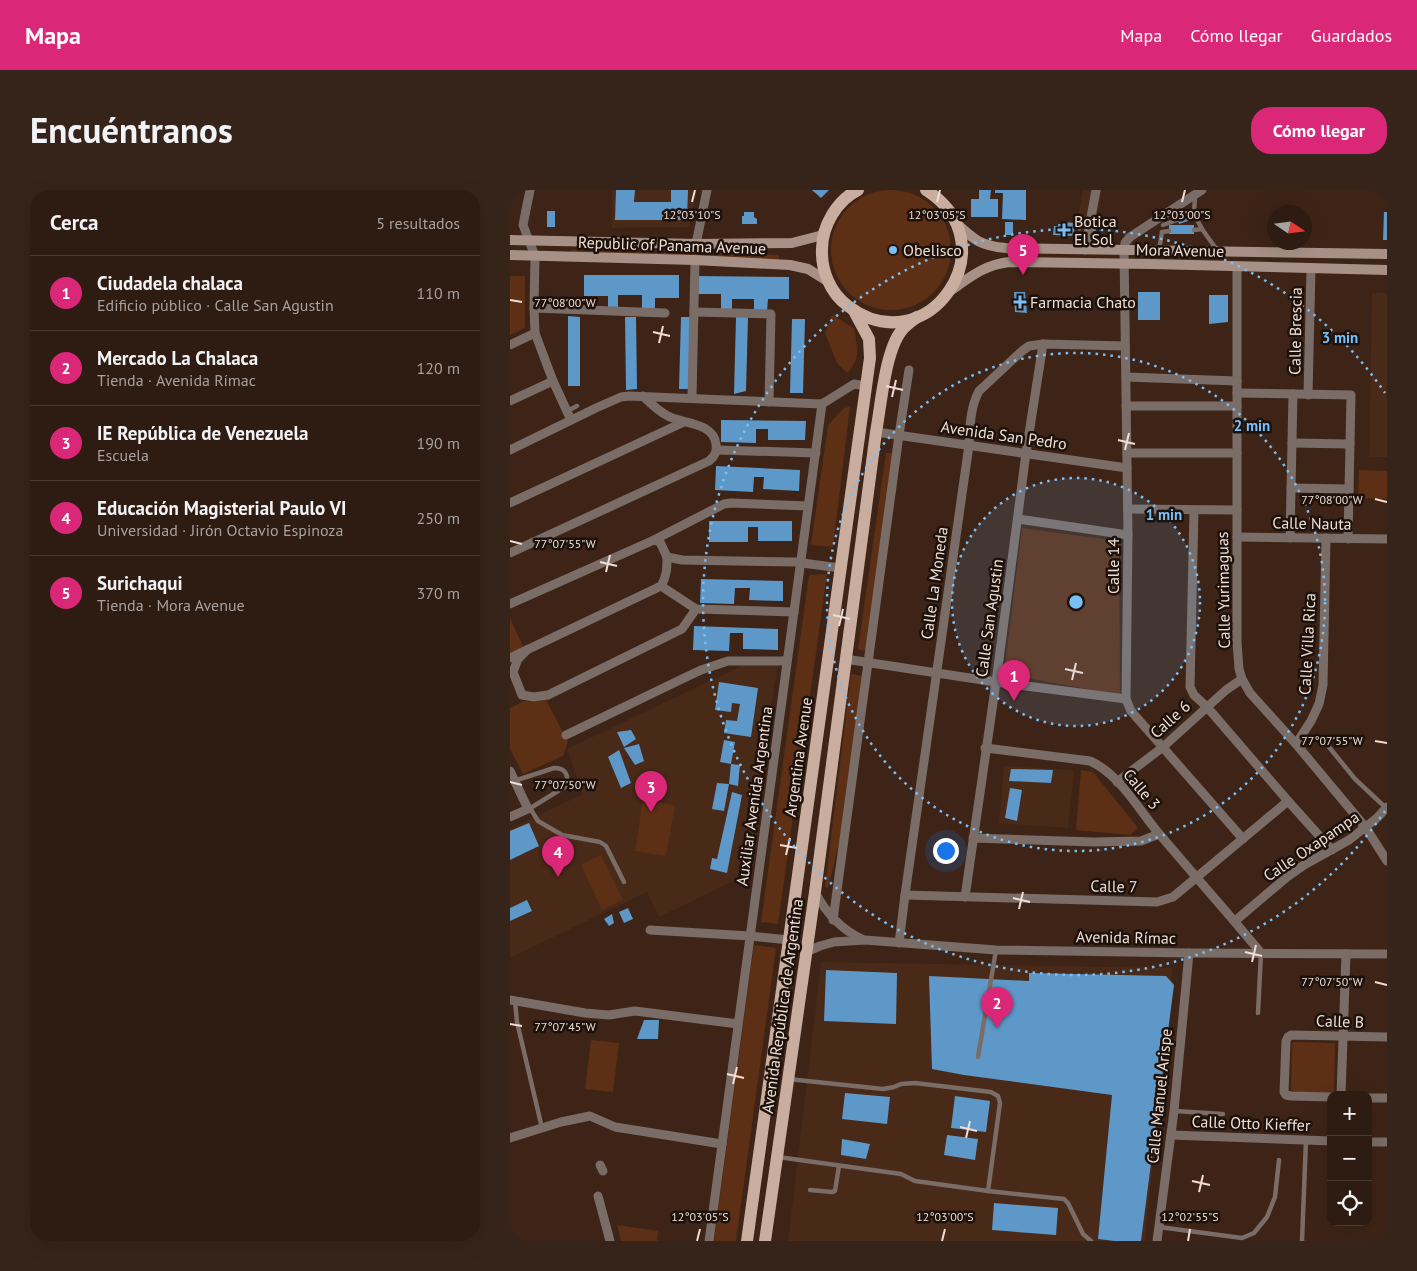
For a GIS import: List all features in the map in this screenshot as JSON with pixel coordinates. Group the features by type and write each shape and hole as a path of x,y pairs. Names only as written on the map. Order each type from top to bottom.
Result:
{"main road":[{"path":"858,190 840,204 830,219 823,236 822,260 824,271 835,294 844,303 854,311 884,322 901,321 917,317 935,306 950,291 956,281 962,258 962,246 956,223 948,209 926,190"},
{"name":"Mora Avenue","path":"956,223 968,235 987,246 1006,248 1158,252 1387,254"},
{"name":"Republic of Panama Avenue","path":"510,240 696,244 792,243 823,236"},
{"name":"Republic of Panama Avenue","path":"510,255 695,260 799,266 829,282"},
{"name":"Mora Avenue","path":"950,291 979,271 1008,262 1387,270"},
{"name":"Argentina Avenue","path":"747,1241 870,358 869,339 854,311"},
{"name":"Argentina Avenue","path":"814,892 876,432 888,364 902,331 917,317"},
{"name":"Avenida República de Argentina","path":"788,1079 814,892"},
{"path":"765,1241 788,1079"}],"street":[{"path":"530,190 523,225 535,256 535,333 553,381 571,420"},
{"path":"696,244 707,190"},
{"path":"1085,250 1096,190"},
{"path":"1124,251 1130,237 1160,222 1199,192"},
{"name":"Calle 14","path":"1124,251 1128,509 1126,698"},
{"path":"692,398 695,260"},
{"name":"Calle Yurimaguas","path":"1237,266 1237,642 1239,669 1250,693 1296,744 1366,828 1387,861"},
{"name":"Calle Brescia","path":"1308,394 1311,268"},
{"path":"534,308 665,313"},
{"path":"694,312 771,314 769,402"},
{"path":"510,346 535,333"},
{"name":"Calle La Moneda","path":"899,943 904,895 974,400 979,391 1022,351 1030,346 1043,344 1125,346"},
{"name":"Calle San Agustin","path":"965,897 1026,453 1043,344"},
{"path":"833,920 909,370"},
{"path":"1126,377 1237,380"},
{"path":"510,401 553,381"},
{"path":"510,450 621,397 643,396 822,404 854,384 866,386"},
{"path":"1237,393 1351,395 1348,539"},
{"name":"Calle Brescia","path":"1290,538 1293,394"},
{"path":"510,553 709,461 714,456 716,442 713,434 706,428 669,417 655,408 643,396"},
{"name":"Auxiliar Avenida Argentina","path":"709,1241 822,404"},
{"path":"1126,406 1237,406"},
{"path":"510,503 684,422"},
{"name":"Avenida San Pedro","path":"876,432 1127,468"},
{"path":"1292,443 1350,444"},
{"path":"716,450 816,452"},
{"path":"1127,453 1237,453"},
{"path":"1291,488 1349,489"},
{"path":"510,604 654,540 724,504 808,506"},
{"path":"1128,509 1237,510"},
{"path":"1194,510 1190,687 1194,695 1207,707 1332,850"},
{"path":"1018,519 1128,535"},
{"name":"Calle Nauta","path":"1237,537 1387,539"},
{"name":"Calle Villa Rica","path":"1296,744 1311,721 1319,704 1323,685 1326,538"},
{"path":"510,658 661,586 666,578 668,569 667,557 660,542 654,540"},
{"path":"667,557 682,560 801,562 840,568"},
{"path":"661,586 696,610 794,612"},
{"path":"527,650 518,659 513,672 522,695 534,697 548,695 682,629 696,610"},
{"path":"845,658 996,682 1126,698 1131,711 1242,839"},
{"path":"566,735 688,676 728,661 787,662"},
{"name":"Calle 6","path":"1117,782 1163,747 1226,690 1242,679"},
{"name":"Calle 3","path":"986,748 1090,761 1099,765 1117,782 1159,834 1235,921"},
{"path":"510,771 512,782 529,809 510,817"},
{"name":"Calle 7","path":"904,895 1157,902 1173,897 1288,801"},
{"name":"Calle Oxapampa","path":"1235,921 1292,873 1350,840 1366,828 1387,807"},
{"path":"973,838 1123,842 1142,841 1159,834"},
{"name":"Avenida Rímac","path":"814,892 822,907 833,920 853,935 865,940"},
{"path":"1235,921 1261,953"},
{"path":"650,930 789,940"},
{"name":"Avenida Rímac","path":"806,952 834,942 865,940 996,950 1387,954"},
{"name":"Calle Manuel Arispe","path":"1157,1241 1174,1111 1188,953"},
{"path":"1341,1091 1346,954"},
{"path":"513,1000 585,1013 609,1015 634,1011 738,1024"},
{"name":"Calle B","path":"1327,1097 1291,1096 1286,1095 1284,1092 1286,1041 1288,1037 1292,1034 1387,1037"},
{"path":"1372,1098 1387,1098"},
{"path":"510,1138 577,1118 590,1116 614,1127 722,1144"},
{"name":"Calle Otto Kieffer","path":"1171,1135 1327,1141"},
{"path":"1372,1142 1387,1142"},
{"path":"598,1196 610,1241"}],"lane":[{"path":"1199,192 1192,215 1219,252"},
{"path":"1158,252 1162,232 1160,222 1177,220"},
{"path":"1194,230 1202,229"},
{"path":"1162,232 1169,232"},
{"path":"567,411 577,406"},
{"path":"1330,747 1355,779 1387,807"},
{"path":"512,782 554,768 566,771 568,779 566,786 529,809 538,821 562,835 600,842 606,846 624,882"},
{"path":"978,1057 996,950"},
{"path":"1258,1013 1261,953"},
{"path":"513,1000 542,1128"},
{"path":"788,1079 883,1089 894,1088 901,1084 915,1083 991,1092 998,1096 1000,1103 988,1191"},
{"path":"1174,1111 1223,1114"},
{"path":"1302,1241 1306,1140"},
{"path":"777,1157 901,1174 915,1180 988,1191 1064,1199 1068,1203 1083,1234 1091,1241"},
{"path":"1158,1227 1242,1238 1254,1233 1267,1217 1275,1196 1279,1160"},
{"path":"810,1190 835,1191 839,1166"}],"shaded area":[{"path":"612,190 697,190 689,227 612,228"},
{"path":"891,190 914,194 934,207 947,227 951,250 947,273 934,293 914,306 891,310 868,306 848,293 835,273 831,250 835,227 848,207 868,194"},
{"path":"1083,190 1102,190 1093,241 1074,237"},
{"path":"571,250 698,254 698,258 571,254"},
{"path":"707,253 779,255 779,262 707,260"},
{"path":"510,276 525,276 525,328 510,335"},
{"path":"1372,293 1387,293 1387,457 1369,457"},
{"path":"832,315 854,328 857,357 852,368 847,373 837,363 825,333"},
{"path":"850,407 833,547 811,545 828,425 844,408"},
{"path":"886,453 894,453 866,651 858,649"},
{"path":"1359,470 1387,471 1387,499 1358,498"},
{"path":"1022,528 1119,541 1120,695 1004,674"},
{"path":"827,574 778,924 761,922 809,575"},
{"path":"510,618 524,649 510,655"},
{"path":"748,663 778,664 744,876 659,917 647,892 510,958 510,829 583,794 567,749"},
{"path":"851,674 863,676 840,839 828,888 825,887"},
{"path":"546,700 568,742 563,756 523,774 510,749 510,708 524,701"},
{"path":"1004,766 1074,770 1068,828 999,823"},
{"path":"1081,770 1093,772 1138,828 1130,835 1076,830"},
{"path":"643,800 675,805 666,856 635,851"},
{"path":"601,855 623,900 602,910 581,865"},
{"path":"754,945 776,948 736,1241 714,1241"},
{"path":"821,962 1172,968 1145,1241 788,1241"},
{"path":"591,1040 619,1043 613,1092 585,1089"},
{"path":"1292,1042 1335,1043 1334,1091 1327,1091 1327,1093 1291,1092"},
{"path":"617,1225 658,1231 657,1241 621,1241"}],"building":[{"path":"616,190 635,190 634,202 671,202 671,190 688,190 687,220 615,220"},
{"path":"812,190 829,190 821,198"},
{"path":"979,190 991,190 990,199 998,199 998,217 971,217 971,199 979,199"},
{"path":"995,190 1026,190 1026,220 1002,219 1003,193 995,193"},
{"path":"547,211 555,211 555,227 547,227"},
{"path":"744,212 754,212 757,224 742,224"},
{"path":"1384,212 1387,212 1387,240 1383,240"},
{"path":"1188,213 1191,220 1179,224 1177,216"},
{"path":"1005,222 1013,222 1013,235 1005,235"},
{"name":"Botica El Sol","path":"1062,222 1075,223 1074,233 1071,236 1053,235 1054,226 1058,226"},
{"path":"1169,225 1194,225 1194,234 1169,234"},
{"path":"895,247 895,252 890,253 890,248"},
{"path":"584,275 679,275 679,298 655,298 655,308 642,308 642,295 618,295 618,307 608,307 608,296 584,296"},
{"path":"697,276 789,277 789,299 768,299 767,311 754,311 754,299 732,299 732,311 721,311 721,294 697,294"},
{"name":"Farmacia Chato","path":"1014,292 1025,292 1027,313 1015,312"},
{"path":"1138,292 1160,292 1160,320 1138,320"},
{"path":"1209,295 1228,295 1228,322 1209,324"},
{"path":"568,316 580,317 580,386 568,386"},
{"path":"625,317 636,317 637,389 626,390"},
{"path":"681,317 693,317 690,389 679,389"},
{"path":"736,317 748,317 746,391 734,394"},
{"path":"792,319 805,319 803,393 790,393"},
{"path":"721,420 806,421 805,440 768,440 768,429 756,429 756,443 721,442"},
{"path":"716,466 800,470 799,491 763,489 764,477 754,477 753,492 715,490"},
{"path":"709,521 792,521 792,541 758,541 758,527 748,527 748,542 709,542"},
{"path":"701,579 783,581 783,601 749,600 750,588 735,588 734,604 700,603"},
{"path":"694,626 778,629 778,650 743,649 743,633 730,633 729,651 693,650"},
{"path":"719,682 758,688 751,737 724,733 726,720 737,721 740,704 732,703 731,712 715,710"},
{"path":"631,730 636,739 624,747 617,732"},
{"path":"724,740 735,742 731,764 720,762"},
{"path":"639,744 644,761 635,765 624,748"},
{"path":"619,750 631,783 621,788 608,757"},
{"path":"731,764 740,765 738,786 729,784"},
{"path":"1011,769 1053,770 1051,783 1009,781"},
{"path":"717,783 729,784 724,811 712,809"},
{"path":"1010,788 1022,790 1017,821 1005,818"},
{"path":"732,792 742,795 727,873 710,869 712,858 717,859"},
{"path":"529,823 539,846 510,860 510,831"},
{"path":"527,900 532,911 510,921 510,908"},
{"path":"628,908 633,919 624,923 619,912"},
{"path":"612,914 614,923 609,926 604,919"},
{"path":"826,970 897,973 896,1024 824,1021"},
{"path":"1029,973 1166,976 1174,985 1141,1241 1098,1239 1112,1095 932,1069 929,976 1029,981"},
{"path":"644,1020 659,1020 658,1039 637,1039"},
{"path":"845,1093 890,1097 887,1124 842,1119"},
{"path":"955,1096 990,1101 986,1132 951,1128"},
{"path":"947,1135 978,1139 975,1160 944,1155"},
{"path":"842,1139 870,1144 866,1159 841,1155"},
{"path":"994,1203 1058,1208 1056,1235 992,1230"}],"place":[{"name":"Botica El Sol","path":"1064,230"},
{"name":"Obelisco","path":"893,250"},
{"name":"Surichaqui","path":"1023,275"},
{"name":"Farmacia Chato","path":"1020,302"},
{"name":"Ciudadela chalaca","path":"1014,701"},
{"name":"IE República de Venezuela","path":"651,812"},
{"name":"Educación Magisterial Paulo VI","path":"558,877"},
{"name":"Mercado La Chalaca","path":"997,1028"}]}
